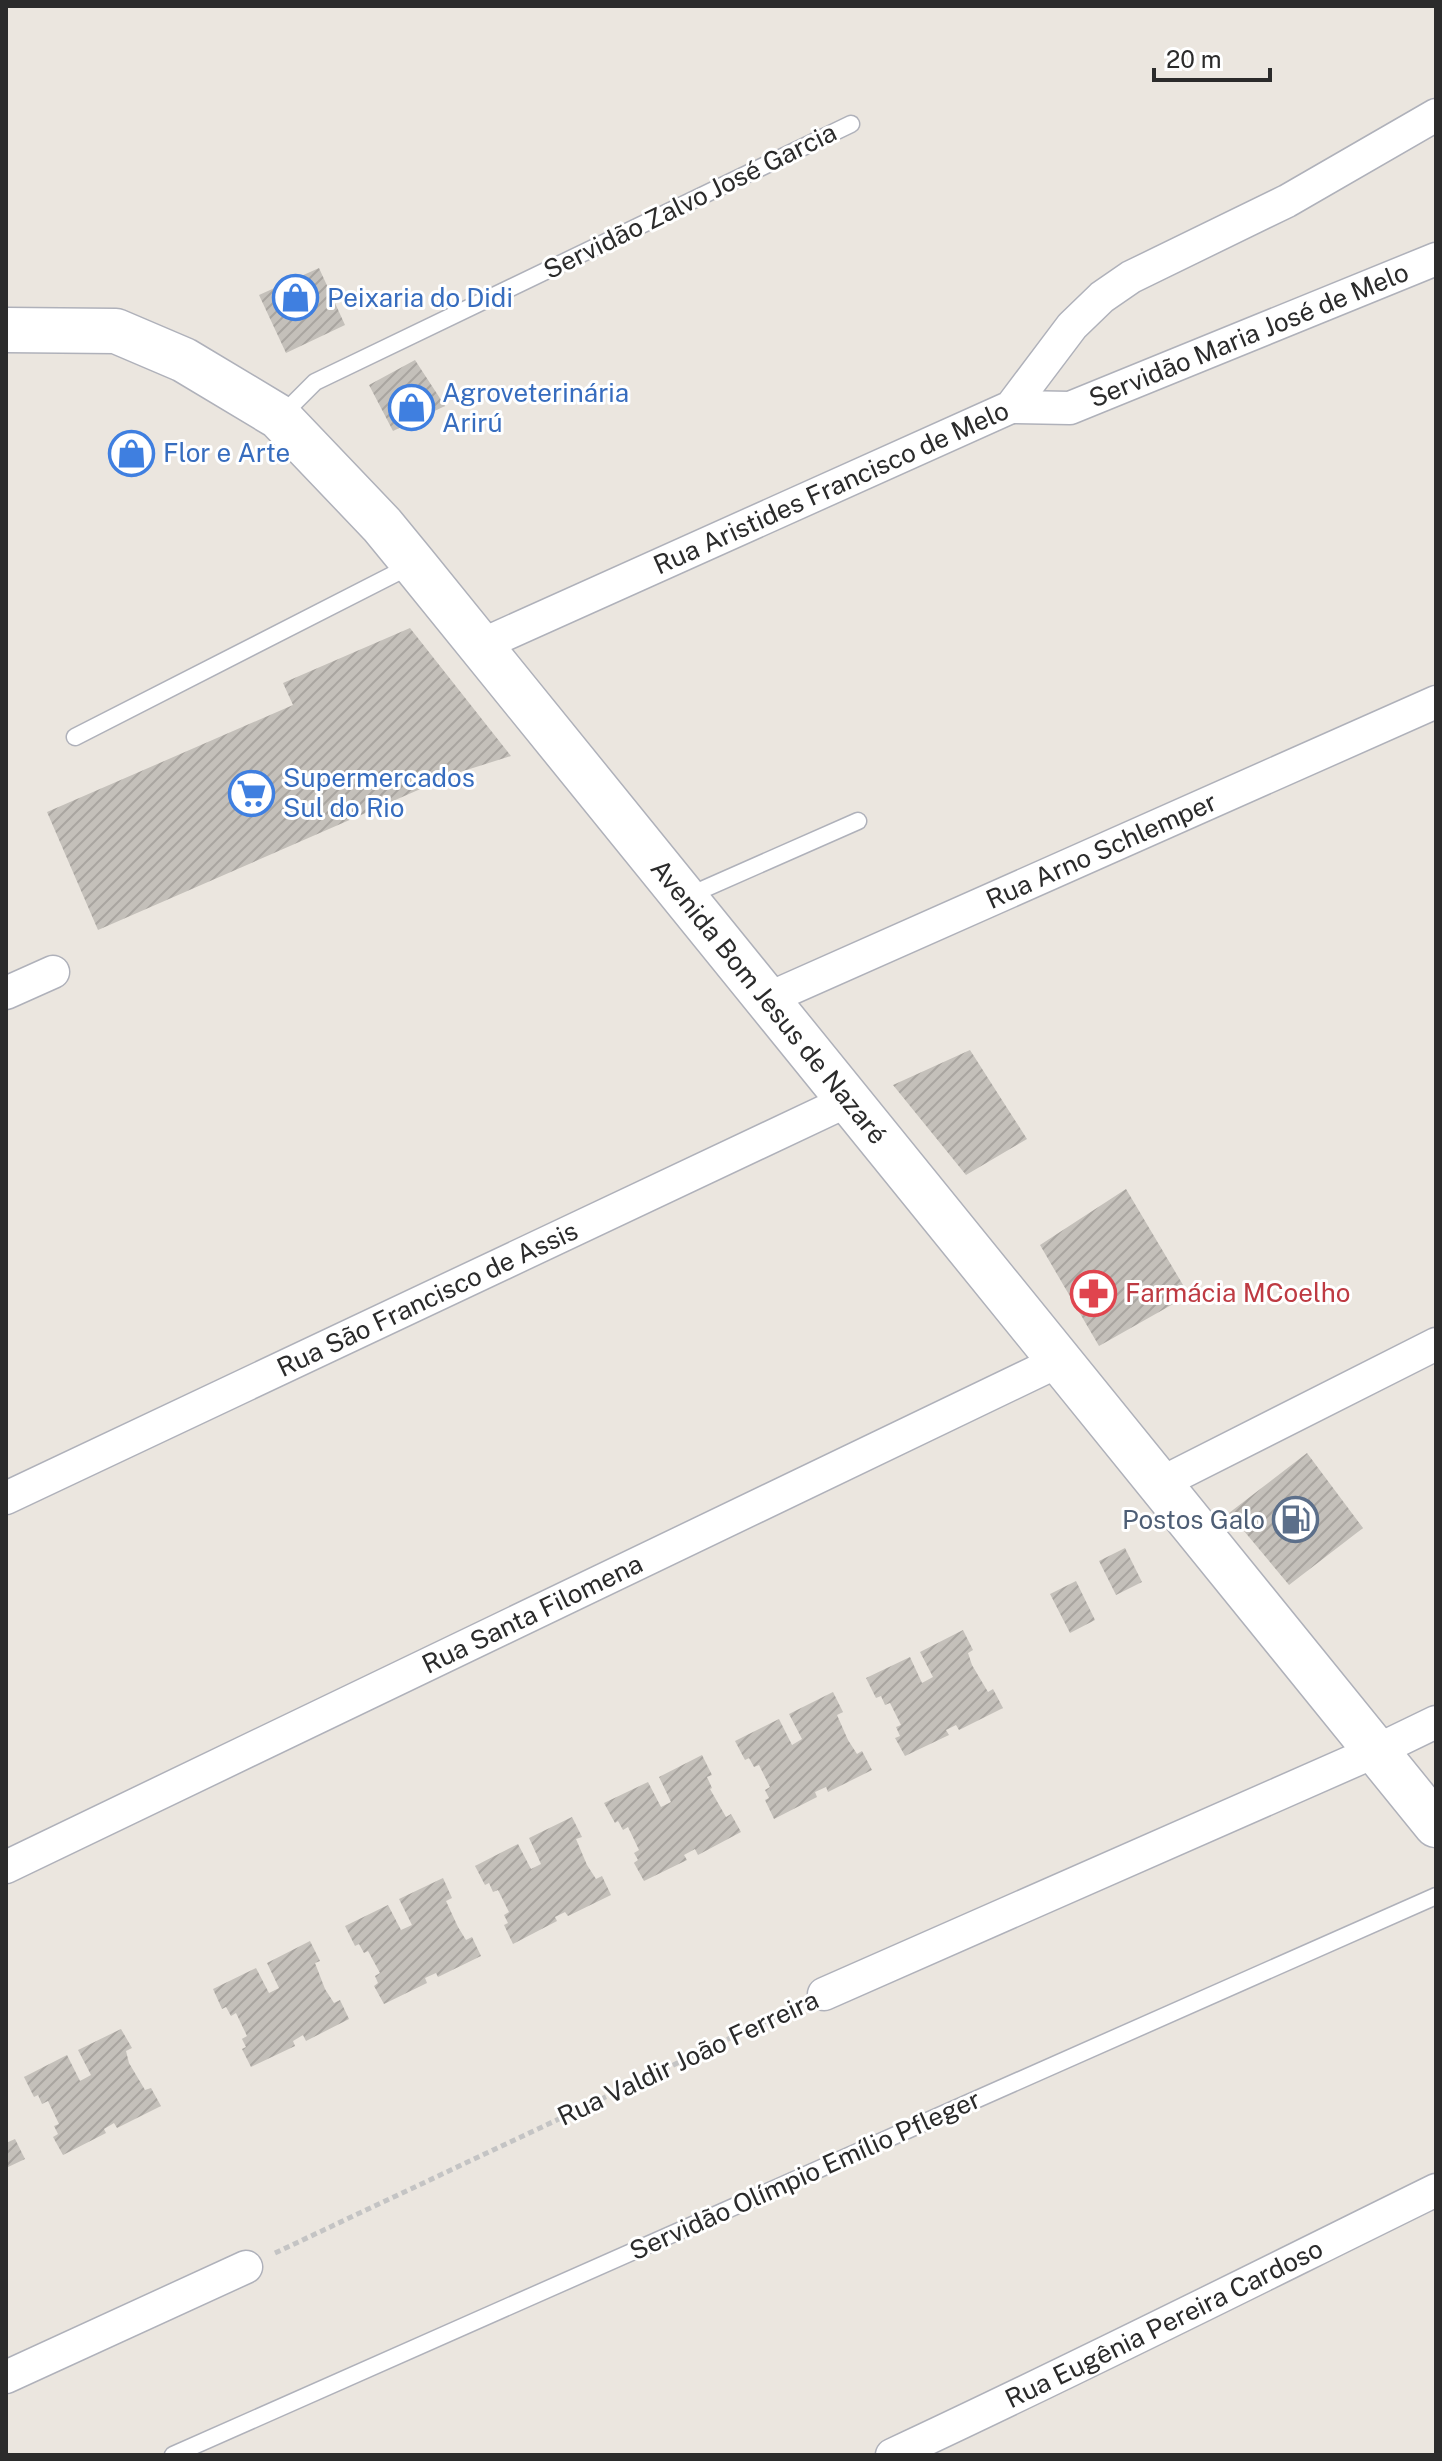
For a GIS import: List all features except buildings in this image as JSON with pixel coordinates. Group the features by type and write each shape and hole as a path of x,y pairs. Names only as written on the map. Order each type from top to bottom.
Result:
{"main road":[{"name":"Avenida Bom Jesus de Nazaré","path":"6,330 116,331 184,360 279,417 382,525 1436,1825"}],"street":[{"name":"Rua Aristides Francisco de Melo","path":"479,646 1011,407 1072,326 1102,297 1131,277 1287,201 1436,115"},
{"name":"Servidão Maria José de Melo","path":"1011,407 1070,408 1436,259"},
{"name":"Rua Arno Schlemper","path":"765,1000 1436,702"},
{"path":"6,993 53,972"},
{"name":"Rua São Francisco de Assis","path":"6,1498 847,1101"},
{"path":"1159,1484 1436,1344"},
{"name":"Rua Santa Filomena","path":"6,1867 1059,1361"},
{"name":"Rua Valdir João Ferreira","path":"824,1994 1436,1722"},
{"name":"Rua Eugênia Pereira Cardoso","path":"892,2455 1087,2363 1436,2190"},
{"path":"6,2377 246,2267"}],"lane":[{"name":"Servidão Zalvo José Garcia","path":"279,417 315,382 851,124"},
{"path":"75,737 414,564"},
{"path":"683,898 858,821"},
{"name":"Servidão Olímpio Emílio Pfleger","path":"173,2455 1436,1896"}],"path":[{"name":"Rua Valdir João Ferreira","path":"246,2267 824,1994"}],"place":[{"name":"Peixaria do Didi","path":"296,298"},
{"name":"Agroveterinária Arirú","path":"411,408"},
{"name":"Flor e Arte","path":"132,453"},
{"name":"Supermercados Sul do Rio","path":"252,793"},
{"name":"Farmácia MCoelho","path":"1094,1293"},
{"name":"Postos Galo","path":"1296,1520"}]}
